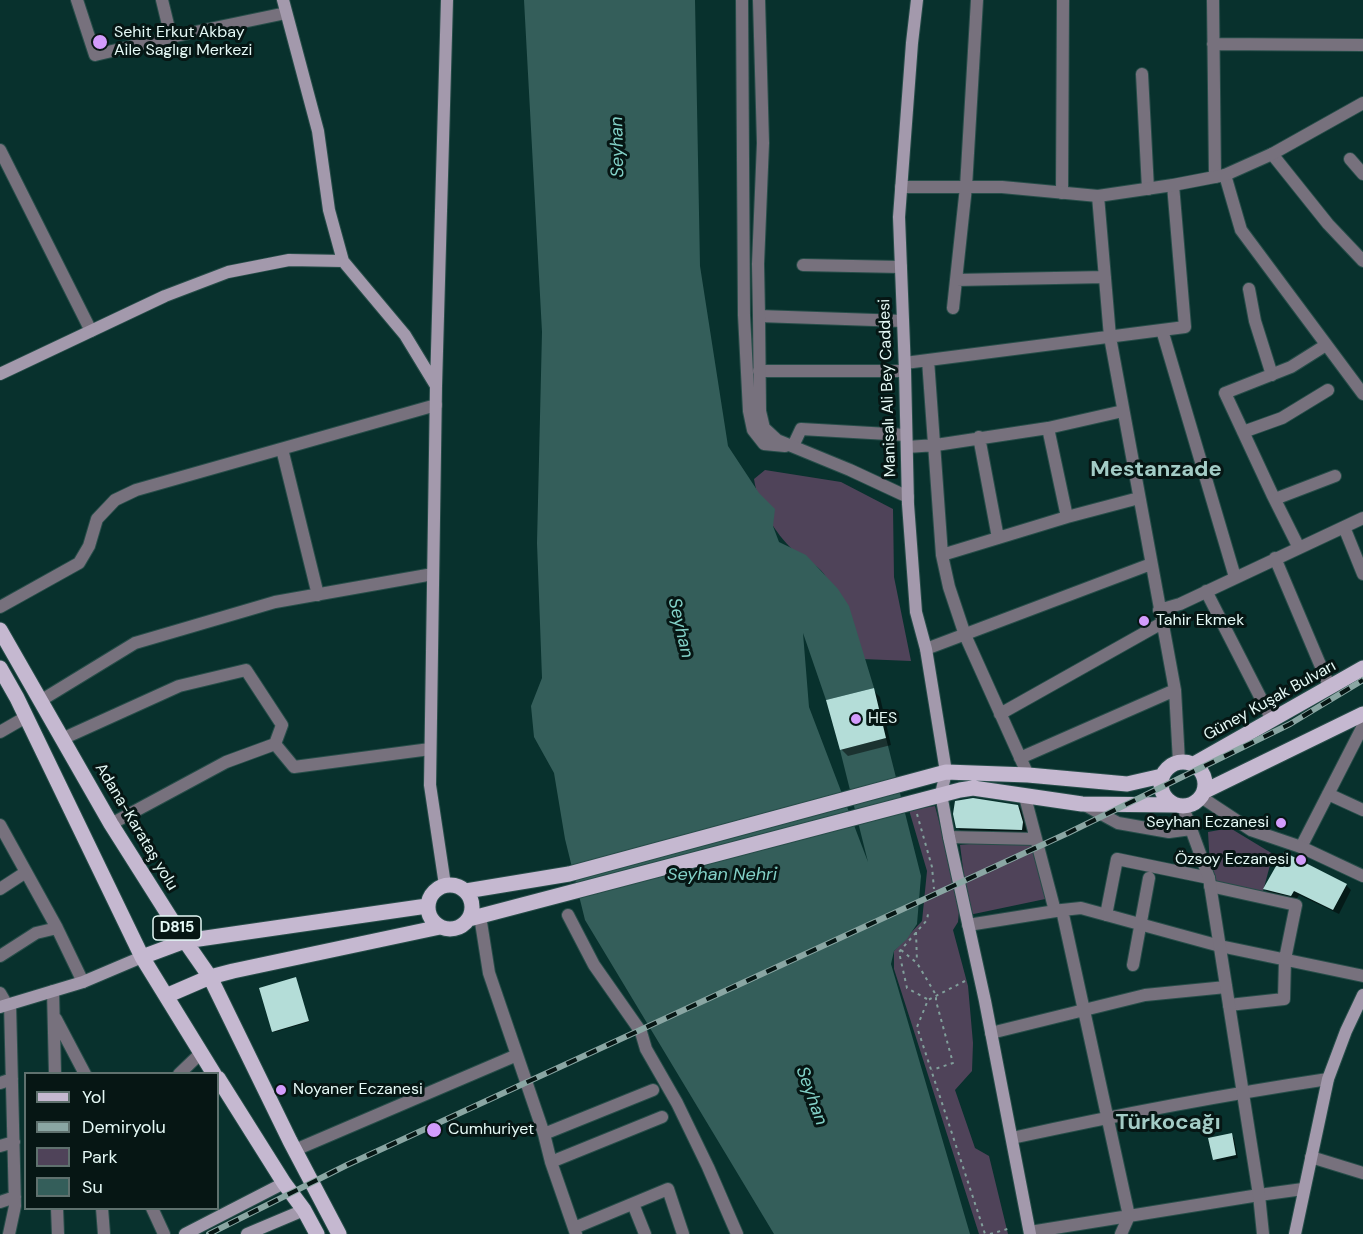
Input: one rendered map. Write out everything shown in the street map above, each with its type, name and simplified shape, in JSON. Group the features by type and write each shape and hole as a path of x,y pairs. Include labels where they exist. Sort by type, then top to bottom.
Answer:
{"main road":[{"path":"283,0 318,131 329,210 343,261 405,334 436,386"},
{"path":"445,885 430,785 430,749 436,386 447,0"},
{"name":"Manisalı Ali Bey Caddesi","path":"917,0 898,217 908,497 916,612 926,649 946,772"},
{"path":"0,374 165,296 228,272 289,260 343,261"},
{"name":"Adana-Karataş yolu","path":"0,630 111,824 210,977 339,1234"},
{"name":"D815","path":"0,668 142,957 213,1072"},
{"name":"Güney Kuşak Bulvarı","path":"1187,763 1272,720 1363,668"},
{"path":"475,917 466,891 460,886 445,885 432,892 427,906 430,919 446,929 459,927 475,917 573,890 910,807 941,794 973,788 1082,804 1190,806 1203,794 1363,714"},
{"path":"1179,806 1169,802 1161,790 1162,776 1166,769 1187,763 1204,776 1203,794"},
{"path":"946,772 941,794 1030,1233"},
{"path":"466,891 569,874 946,772 1028,775 1127,784 1162,776"},
{"path":"6,1006 83,982 185,941 427,906"},
{"path":"166,996 210,977 440,927"},
{"path":"1295,1234 1328,1079 1346,1030 1363,995"},
{"path":"219,1080 284,1183 304,1210 317,1234"},
{"path":"185,1234 284,1183"},
{"path":"247,1234 304,1210"}],"street":[{"path":"77,0 95,55 286,13"},
{"path":"162,0 171,37"},
{"path":"742,0 744,315 748,411 753,430 764,444 793,446"},
{"path":"759,0 763,143 758,264 759,371 760,411 764,428 777,440 908,497"},
{"path":"953,308 966,187 977,0"},
{"path":"1062,0 1062,193"},
{"path":"1213,0 1220,176 1241,230 1363,394"},
{"path":"1213,44 1363,45"},
{"path":"1142,74 1148,189"},
{"path":"901,187 1002,187 1098,196 1173,185 1220,176 1272,154 1363,103"},
{"path":"0,150 91,331"},
{"path":"1272,154 1328,224 1363,261"},
{"path":"1350,159 1363,174"},
{"path":"759,371 905,367 928,360 1185,327 1173,185"},
{"path":"1098,196 1110,337 1187,763"},
{"path":"803,265 901,267"},
{"path":"956,280 1105,277"},
{"path":"1249,289 1255,321 1272,375"},
{"path":"759,316 903,321"},
{"path":"1162,330 1234,577"},
{"path":"1299,548 1225,393 1292,367 1326,345"},
{"path":"928,360 936,445 942,555 949,587 965,635 1028,775"},
{"path":"1244,432 1282,418 1328,390"},
{"path":"0,607 79,563 89,546 97,519 115,500 136,490 436,405"},
{"path":"793,446 801,429 936,445 1048,428 1123,411"},
{"path":"1048,428 1067,517"},
{"path":"979,437 998,538"},
{"path":"282,449 318,595"},
{"path":"1275,499 1335,476"},
{"path":"942,555 1139,498"},
{"path":"1000,714 1180,604 1363,518"},
{"path":"1344,527 1363,574"},
{"path":"1275,558 1330,688"},
{"path":"926,649 1151,564"},
{"path":"40,701 135,643 275,602 433,574"},
{"path":"1206,591 1272,720"},
{"path":"62,739 178,686 246,670 282,725 275,744 226,762 111,824"},
{"path":"1020,758 1175,690"},
{"path":"0,732 26,717"},
{"path":"1301,847 1363,726"},
{"path":"275,744 294,767 430,749"},
{"path":"1203,794 1251,830 1301,847 1363,876"},
{"path":"1328,794 1363,810"},
{"path":"1025,797 1059,910 1084,1010 1129,1216 1121,1234"},
{"path":"1082,804 1118,823 1169,832 1191,830"},
{"path":"1179,806 1191,830 1209,882 1259,1195 1263,1234"},
{"path":"0,825 57,928 83,982"},
{"path":"949,837 1036,839"},
{"path":"1106,915 1118,859 1296,905 1285,959 1284,999 1229,1005"},
{"path":"0,889 26,872"},
{"path":"1133,965 1149,878"},
{"path":"968,925 1081,908 1220,946 1363,976"},
{"path":"568,915 594,965 641,1032 646,1049 677,1103 737,1234"},
{"path":"475,917 489,973 575,1231 668,1189 683,1234"},
{"path":"0,956 36,933 57,928"},
{"path":"991,1033 1145,995 1226,987"},
{"path":"53,991 55,1072"},
{"path":"0,993 6,1006 6,1081 14,1142 15,1197 9,1234"},
{"path":"54,1016 84,1072"},
{"path":"181,1072 201,1053"},
{"path":"295,1150 517,1055"},
{"path":"1012,1138 1243,1092 1328,1079"},
{"path":"544,1134 653,1090"},
{"path":"551,1162 662,1117"},
{"path":"0,1146 14,1142"},
{"path":"1311,1157 1363,1173"},
{"path":"1030,1233 1259,1195 1303,1190"},
{"path":"0,1202 15,1197"},
{"path":"633,1203 645,1234"},
{"path":"57,1210 58,1234"},
{"path":"102,1210 104,1234"},
{"path":"152,1210 164,1234"}],"path":[{"path":"910,807 932,867 934,889"},
{"path":"928,915 927,920 899,952 907,988 928,1000"},
{"path":"916,932 917,963"},
{"path":"901,950 917,963 936,995 953,1063 932,1070"},
{"path":"965,981 928,1000 917,1027 985,1234"},
{"path":"990,1234 1011,1228"}],"green space":[{"path":"765,470 841,482 893,509 894,577 911,661 862,659 841,604 824,574 787,544 763,508 754,479"},
{"path":"935,806 960,901 958,922 953,930 968,986 973,1043 972,1071 955,1090 975,1148 989,1156 1008,1234 979,1234 894,969 894,951 922,921 927,871 909,810"},
{"path":"1230,828 1273,854 1262,895 1211,884 1208,832"},
{"path":"1032,837 1050,898 969,915 960,845"}],"water":[{"path":"524,0 695,0 700,266 728,446 759,493 775,509 773,526 779,542 806,555 838,589 849,606 874,688 826,700 803,633 809,707 868,862 840,750 886,738 921,876 917,924 907,939 894,951 891,964 970,1234 774,1234 585,920 565,839 554,773 534,737 531,706 542,678 537,543 542,332"}],"building":[{"name":"HES","path":"874,688 886,738 840,750 826,700"},
{"path":"973,798 1018,805 1023,822 1022,830 956,828 953,814 955,801"},
{"path":"1284,852 1347,884 1333,910 1294,891 1291,896 1263,889"},
{"path":"296,977 309,1021 272,1032 259,988"},
{"path":"1232,1133 1236,1155 1213,1160 1208,1138"}],"railway":[{"path":"209,1234 347,1165 1068,833 1290,724 1363,680"}],"place":[{"name":"Sehit Erkut Akbay Aile Saglıgı Merkezi","path":"100,42"},
{"name":"Tahir Ekmek","path":"1144,621"},
{"name":"HES","path":"856,719"},
{"name":"Seyhan Eczanesi","path":"1281,823"},
{"name":"Özsoy Eczanesi","path":"1301,860"},
{"name":"Noyaner Eczanesi","path":"281,1090"},
{"name":"Cumhuriyet","path":"434,1130"}],"district":[{"name":"Mestanzade","path":"1156,470"},
{"name":"Türkocağı","path":"1168,1123"}],"water label":[{"name":"Seyhan","path":"618,147"},
{"name":"Seyhan","path":"680,628"},
{"name":"Seyhan Nehri","path":"722,875"},
{"name":"Seyhan","path":"811,1096"}]}
